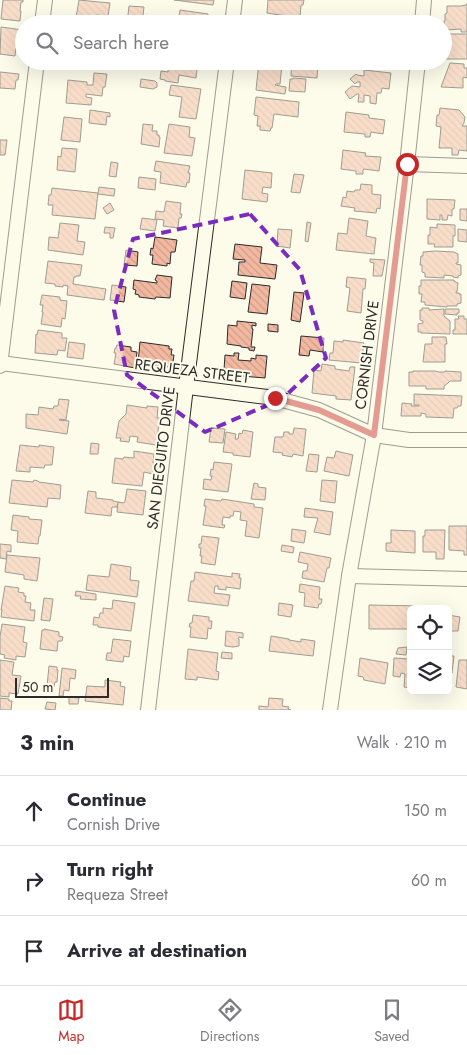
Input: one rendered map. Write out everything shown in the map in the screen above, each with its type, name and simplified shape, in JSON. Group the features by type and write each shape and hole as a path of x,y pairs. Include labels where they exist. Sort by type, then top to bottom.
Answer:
{"street":[{"path":"43,15 45,0"},
{"path":"233,15 235,0"},
{"path":"423,15 424,0"},
{"path":"0,364 36,70"},
{"name":"SAN DIEGUITO DRIVE","path":"148,710 226,70"},
{"name":"CORNISH DRIVE","path":"330,710 349,576 374,435 417,70"},
{"path":"407,164 467,166"},
{"name":"REQUEZA STREET","path":"0,364 275,398 319,410 374,435 409,440 467,440"},
{"path":"349,576 467,579"}],"highlighted area":[{"path":"250,214 300,270 326,358 282,399 205,432 127,375 114,310 133,239"}],"building":[{"path":"3,0 23,0 21,2 21,15 15,15 15,20 1,19"},
{"path":"79,0 110,3 108,15 76,15"},
{"path":"174,0 214,0 213,5"},
{"path":"268,0 304,0 303,5 301,5 300,15 267,13"},
{"path":"466,5 467,32 461,32 461,29 452,30 452,15 445,15 447,13 447,6"},
{"path":"129,6 144,7 143,15 128,15"},
{"path":"180,10 208,14 208,15 179,15"},
{"path":"1,27 15,29 15,56 0,54"},
{"path":"452,34 467,34 467,59 452,59"},
{"path":"452,63 464,64 464,68 467,68 467,78 463,77 463,88 441,87 447,70 452,70"},
{"path":"168,70 197,70 196,78 179,75 178,83 160,79 161,71 168,72"},
{"path":"258,70 281,70 280,84 275,85 286,87 285,94 256,90"},
{"path":"291,70 318,70 317,78 291,76"},
{"path":"364,70 391,73 389,89 382,88 381,93 377,93 376,104 370,103 370,96 364,95 364,102 358,102 359,94 350,99 345,92 352,86 360,87 360,82 355,84 350,79 356,74 364,76"},
{"path":"0,72 19,74 15,89 0,88"},
{"path":"94,73 107,74 102,96 86,94 86,97 92,98 91,105 66,103 68,80 87,82 87,85 93,85"},
{"path":"141,79 155,81 157,87 153,89 140,87"},
{"path":"290,79 306,79 305,92 289,91"},
{"path":"171,85 201,89 196,119 179,117 182,97 169,95"},
{"path":"256,97 299,102 298,117 274,114 270,131 260,130 260,126 257,126 258,116 254,115"},
{"path":"440,108 459,110 465,117 462,126 467,126 467,151 459,150 458,155 452,155 452,148 439,148 441,127 436,126"},
{"path":"90,110 110,113 110,117 107,116 106,125 89,123"},
{"path":"346,112 369,115 369,118 385,120 383,134 371,132 370,137 365,137 365,134 344,132"},
{"path":"64,117 82,119 80,142 61,140"},
{"path":"143,124 153,125 152,131 157,131 157,135 160,137 159,147 141,144"},
{"path":"169,124 190,127 189,137 195,138 192,156 164,153"},
{"path":"0,140 7,140 5,155 0,155"},
{"path":"62,148 77,149 75,172 57,170 58,156 61,157"},
{"path":"343,150 366,153 365,156 381,157 379,171 364,169 363,174 356,174 356,171 341,169"},
{"path":"156,161 190,166 188,173 190,173 189,183 187,182 186,187 160,183 161,172 154,171"},
{"path":"111,162 118,163 116,177 109,176"},
{"path":"245,170 272,173 271,188 263,187 262,193 268,194 267,202 242,199"},
{"path":"294,174 304,175 300,193 291,192"},
{"path":"139,177 156,179 155,190 138,188"},
{"path":"361,184 372,185 372,194 381,195 380,209 377,208 376,213 354,211 355,208 341,206 343,197 346,198 347,191 354,192 355,190 360,190"},
{"path":"99,187 115,189 114,196 98,194"},
{"path":"52,188 98,193 95,219 52,215 53,205 48,205"},
{"path":"427,199 455,200 452,216 448,215 447,220 442,220 442,215 440,215 440,220 427,219"},
{"path":"166,201 181,203 180,214 182,214 181,218 179,218 178,228 163,226 164,220 155,219 156,211 164,212"},
{"path":"110,203 114,210 107,214 103,208"},
{"path":"460,209 467,209 467,221 460,220"},
{"path":"142,218 157,220 155,231 140,229"},
{"path":"349,218 368,221 366,236 376,238 374,254 336,250 338,233 347,234"},
{"path":"307,222 311,223 308,242 305,241"},
{"path":"60,223 79,225 77,241 85,242 83,255 48,250 49,237 58,238"},
{"path":"437,224 455,225 453,247 434,247 435,244 428,244 430,227 437,228"},
{"path":"105,227 115,228 113,238 110,238 110,233 104,233"},
{"path":"278,229 292,230 290,248 277,246"},
{"path":"458,229 467,230 467,242 458,241"},
{"path":"155,237 177,240 175,252 171,252 170,264 167,263 167,266 152,264 153,255 150,255"},
{"path":"235,244 262,247 260,263 277,265 275,279 238,275 239,262 245,262 245,260 233,259"},
{"path":"126,250 138,252 137,266 124,265"},
{"path":"435,251 458,254 458,263 456,264 461,265 461,275 458,278 444,275 444,278 425,277 425,273 422,272 422,265 420,265 421,256 423,256 423,252"},
{"path":"370,259 385,260 382,276 373,276 374,263 370,262"},
{"path":"48,261 82,265 80,276 74,277 73,284 106,289 104,300 67,295 68,286 55,286 55,284 45,283"},
{"path":"157,275 172,277 170,298 156,297 155,299 139,297 139,295 135,294 136,290 133,289 134,280 157,283 155,280"},
{"path":"347,277 366,279 365,289 363,289 361,313 347,311 350,288 346,287"},
{"path":"421,280 454,280 458,283 456,293 461,294 461,303 457,304 457,306 447,307 425,305 425,302 421,302 422,294 419,294"},
{"path":"232,281 247,283 245,299 230,297"},
{"path":"252,284 270,286 267,314 248,312"},
{"path":"112,285 126,287 124,302 110,300"},
{"path":"294,292 304,293 300,322 291,320"},
{"path":"42,295 60,297 60,300 67,301 65,319 62,318 61,327 41,324 43,305 40,305"},
{"path":"422,308 429,308 429,310 444,309 444,316 450,321 450,334 418,332 418,324 423,323 420,320 420,310"},
{"path":"445,309 459,309 459,313 457,315 445,314"},
{"path":"458,316 464,316 464,319 467,319 467,334 453,334 455,319 459,319"},
{"path":"237,321 256,323 256,326 252,325 251,347 255,347 254,351 249,350 249,348 227,344 228,325 237,326"},
{"path":"268,324 278,325 278,332 268,331"},
{"path":"38,330 62,333 62,338 67,338 65,351 58,350 57,355 35,353"},
{"path":"301,336 324,338 323,352 310,350 309,356 299,355"},
{"path":"432,337 446,337 445,362 423,362 425,344 432,344"},
{"path":"343,340 364,343 361,363 329,360 330,353 333,353 334,341 343,342"},
{"path":"69,342 85,344 83,359 67,357"},
{"path":"140,342 169,346 169,349 172,349 171,355 174,355 173,362 170,362 170,367 138,363"},
{"path":"117,345 131,347 131,351 137,352 135,368 114,364 116,353 114,353"},
{"path":"234,353 239,353 238,360 251,361 251,358 256,359 256,355 267,356 265,378 241,376 242,372 224,370 225,355 234,356"},
{"path":"322,364 335,366 335,369 349,371 350,367 355,367 351,400 336,399 336,396 312,393 314,370 321,371"},
{"path":"409,372 461,372 461,381 450,381 444,386 444,389 426,389 426,386 409,386"},
{"path":"414,394 462,396 461,406 454,408 453,418 426,417 426,414 421,413 421,416 401,416 402,403 419,406 414,405"},
{"path":"59,399 69,400 66,420 59,420 69,421 67,434 26,428 26,414 38,415 39,407 53,409 54,406 58,406"},
{"path":"127,405 147,408 147,406 158,407 157,418 160,418 156,445 137,442 138,437 130,436 129,442 120,441 121,438 116,438 119,421 126,414"},
{"path":"211,428 225,429 223,443 209,442"},
{"path":"294,428 306,429 303,456 293,454 292,457 282,455 283,453 273,452 275,437 283,437 284,432 293,434"},
{"path":"243,430 253,432 250,457 223,452 226,432 236,434 235,439 238,439 239,433 242,434"},
{"path":"91,443 99,444 98,454 90,454"},
{"path":"20,445 54,447 52,465 45,465 44,468 30,467 30,472 16,471"},
{"path":"134,451 154,454 153,474 144,472 142,486 112,483 115,458 134,458"},
{"path":"336,451 353,455 349,476 324,471 327,457 334,458"},
{"path":"309,454 319,455 317,472 306,471"},
{"path":"214,462 232,464 228,492 203,489 204,479 211,480 211,469 213,470"},
{"path":"12,480 33,482 34,480 61,485 60,499 48,498 47,507 9,503"},
{"path":"322,480 337,481 335,503 320,501"},
{"path":"254,483 258,484 258,487 266,488 265,500 251,499"},
{"path":"127,489 146,491 143,515 117,512 118,502 124,503"},
{"path":"88,491 96,492 96,498 118,502 117,507 112,507 111,516 85,513"},
{"path":"205,499 221,501 222,499 254,504 254,507 263,508 259,538 245,536 247,521 240,520 241,512 234,511 233,516 230,516 230,518 223,517 222,525 225,525 224,528 203,525 206,506 204,506"},
{"path":"305,508 333,512 330,535 314,532 318,518 304,517"},
{"path":"13,515 42,520 38,544 17,542 18,531 11,530"},
{"path":"449,526 467,526 467,555 464,555 464,551 449,550"},
{"path":"292,529 306,531 304,543 291,541"},
{"path":"391,530 415,531 415,553 386,551 386,543 391,543"},
{"path":"425,530 445,530 444,559 436,559 436,552 423,552"},
{"path":"202,536 219,538 215,565 201,563 202,556 200,556 201,548 199,548 199,544 201,544"},
{"path":"0,544 11,545 11,552 7,551 6,559 0,558"},
{"path":"282,545 294,547 293,553 281,551"},
{"path":"300,552 331,558 324,582 302,578 303,571 307,571 308,564 298,562"},
{"path":"7,555 40,558 37,581 24,579 24,575 5,572"},
{"path":"111,564 131,567 130,580 139,581 137,597 86,590 88,575 109,577"},
{"path":"195,572 232,577 232,573 240,574 240,589 226,587 226,590 218,589 218,586 215,586 214,593 230,595 228,606 188,601 191,581 194,581"},
{"path":"300,584 320,587 319,599 322,599 318,608 304,606 305,593 299,592"},
{"path":"5,586 19,588 18,592 24,593 24,596 26,596 25,602 31,603 30,610 35,610 34,621 1,617"},
{"path":"76,591 96,594 96,600 80,599 81,596 75,596"},
{"path":"44,598 53,599 50,621 41,620"},
{"path":"113,600 135,603 131,631 93,625 94,617 99,618 100,613 103,613 103,608 112,609"},
{"path":"279,603 293,605 291,617 278,615"},
{"path":"369,605 407,606 407,629 369,629"},
{"path":"193,615 209,617 209,621 212,621 211,629 208,628 207,639 190,637 191,627 189,627 190,623 192,623"},
{"path":"452,616 460,617 458,631 452,631"},
{"path":"2,624 25,627 23,642 27,643 25,657 16,656 16,660 4,658 5,655 0,654"},
{"path":"42,630 59,632 59,636 63,637 62,641 58,641 57,651 40,649"},
{"path":"226,631 243,633 243,638 239,637 238,639 239,646 225,646"},
{"path":"271,636 301,642 301,639 315,641 313,656 269,651"},
{"path":"113,639 131,641 129,657 124,656 123,662 106,660 107,653 111,653"},
{"path":"407,647 406,655 396,654 398,648"},
{"path":"188,649 218,653 216,671 219,672 218,680 197,677 197,680 185,679"},
{"path":"222,652 232,653 232,659 221,658"},
{"path":"452,656 454,656 452,673"},
{"path":"360,658 388,663 385,684 364,680 363,677 358,676"},
{"path":"394,658 407,659 407,687 404,687 405,674 401,673 400,677 393,676"},
{"path":"0,660 14,662 12,675 21,676 18,694 9,693 9,697 0,696"},
{"path":"459,660 467,660 467,689 456,687"},
{"path":"49,666 57,667 58,670 57,682 55,682 54,687 47,686"},
{"path":"62,668 76,670 75,679 70,678 69,691 64,690 63,696 59,696"},
{"path":"105,680 121,682 120,686 125,687 123,705 85,701 87,686 105,687"},
{"path":"69,697 79,698 78,704 69,704"},
{"path":"0,698 12,701 11,710 0,710"},
{"path":"269,698 283,699 282,706 289,707 288,709 291,710 259,710 259,706 268,707"},
{"path":"47,702 56,703 55,710 45,709"}],"route":[{"path":"275,398 319,410 374,435 407,164"}]}
